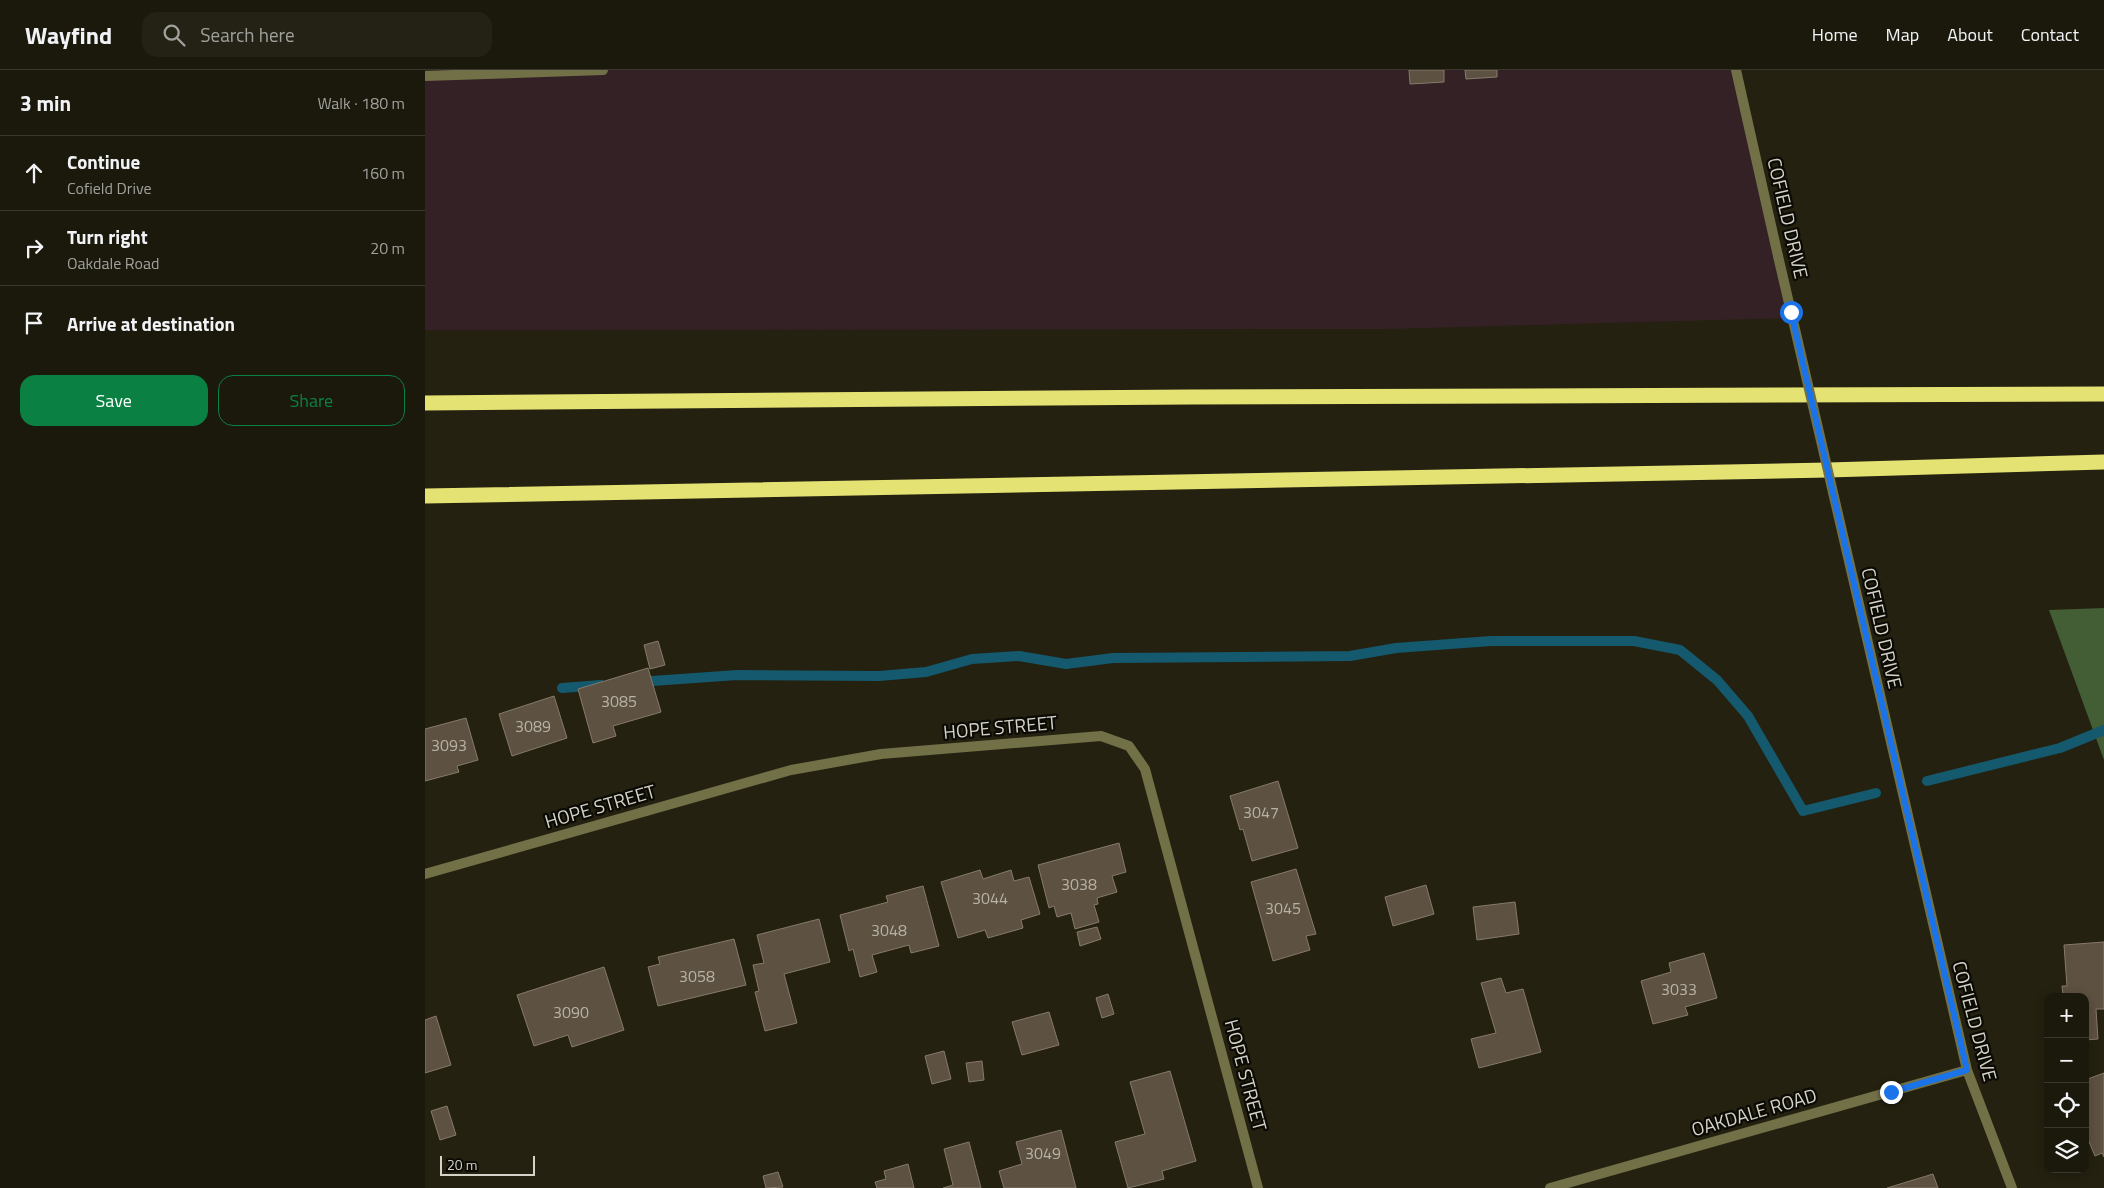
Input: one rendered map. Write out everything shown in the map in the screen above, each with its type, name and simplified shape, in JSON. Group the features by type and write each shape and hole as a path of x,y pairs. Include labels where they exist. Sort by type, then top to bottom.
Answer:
{"highway":[{"path":"425,403 1201,397 2104,394"},
{"path":"425,496 1818,470 2104,462"}],"street":[{"path":"425,76 603,70"},
{"name":"COFIELD DRIVE","path":"1735,70 1967,1070 2012,1188"},
{"name":"HOPE STREET","path":"425,874 791,770 881,754 1101,736 1129,746 1145,770 1258,1188"},
{"name":"OAKDALE ROAD","path":"1550,1188 1967,1070"}],"shaded area":[{"path":"425,70 1734,70 1790,318 1384,329 425,330"}],"green space":[{"path":"2104,608 2104,760 2049,610"}],"building":[{"path":"1409,70 1444,70 1444,82 1410,84"},
{"path":"1465,70 1497,70 1497,77 1466,79"},
{"path":"658,641 665,665 650,669 644,645"},
{"path":"648,668 661,712 613,726 616,736 593,743 578,689"},
{"path":"554,696 567,738 512,756 499,714"},
{"path":"466,718 478,760 457,766 459,772 425,781 425,729"},
{"path":"1278,781 1298,848 1252,861 1243,829 1240,830 1230,796"},
{"path":"1119,843 1126,872 1112,876 1117,892 1097,898 1098,904 1094,905 1099,922 1075,929 1071,913 1057,917 1054,906 1049,908 1038,865"},
{"path":"1296,869 1316,934 1306,936 1310,950 1273,961 1251,882"},
{"path":"980,870 983,879 1011,870 1014,881 1029,877 1040,914 1021,920 1023,928 988,938 985,930 958,938 941,882"},
{"path":"1426,885 1434,914 1393,926 1385,897"},
{"path":"923,886 939,946 911,953 909,945 872,955 877,972 860,977 853,949 849,951 840,915 888,902 886,896"},
{"path":"1515,902 1519,934 1477,940 1473,907"},
{"path":"819,919 830,962 784,974 797,1023 765,1031 755,992 759,991 753,965 764,963 757,935"},
{"path":"1097,927 1101,939 1080,946 1077,932"},
{"path":"734,939 746,985 658,1006 648,967 660,964 658,957"},
{"path":"2104,942 2104,1009 2096,1009 2098,1039 2089,1040 2089,993 2063,993 2062,986 2067,986 2064,945"},
{"path":"1704,953 1717,998 1685,1007 1688,1015 1653,1024 1641,981 1671,972 1669,963"},
{"path":"604,967 624,1030 572,1047 568,1035 534,1046 517,995"},
{"path":"1501,978 1506,993 1523,989 1541,1052 1479,1068 1471,1039 1496,1033 1481,983"},
{"path":"1108,994 1114,1014 1102,1018 1096,998"},
{"path":"1049,1012 1059,1045 1022,1055 1012,1022"},
{"path":"436,1016 451,1065 425,1073 425,1020"},
{"path":"944,1051 951,1079 932,1084 925,1056"},
{"path":"982,1061 984,1080 969,1082 966,1063"},
{"path":"1170,1071 1196,1161 1162,1171 1164,1179 1128,1188 1115,1142 1145,1134 1130,1082"},
{"path":"2104,1073 2104,1157 2102,1153 2095,1156 2089,1142 2089,1079"},
{"path":"447,1106 456,1135 440,1140 431,1111"},
{"path":"1061,1130 1076,1188 1004,1188 999,1171 1022,1164 1016,1142"},
{"path":"969,1142 981,1188 943,1188 953,1185 944,1149"},
{"path":"908,1164 914,1188 877,1188 875,1182 886,1179 884,1171"},
{"path":"778,1172 783,1187 766,1188 763,1176"},
{"path":"1933,1174 1938,1188 1887,1188"}],"waterway":[{"path":"638,682 737,675 879,676 926,672 972,659 1019,656 1066,664 1113,658 1350,656 1396,648 1491,641 1634,641 1680,650 1717,680 1748,716 1803,811 1876,793"},
{"path":"562,688 601,685"},
{"path":"1927,781 2060,748 2104,730"}],"route":[{"path":"1791,312 1967,1070 1891,1092"}]}
